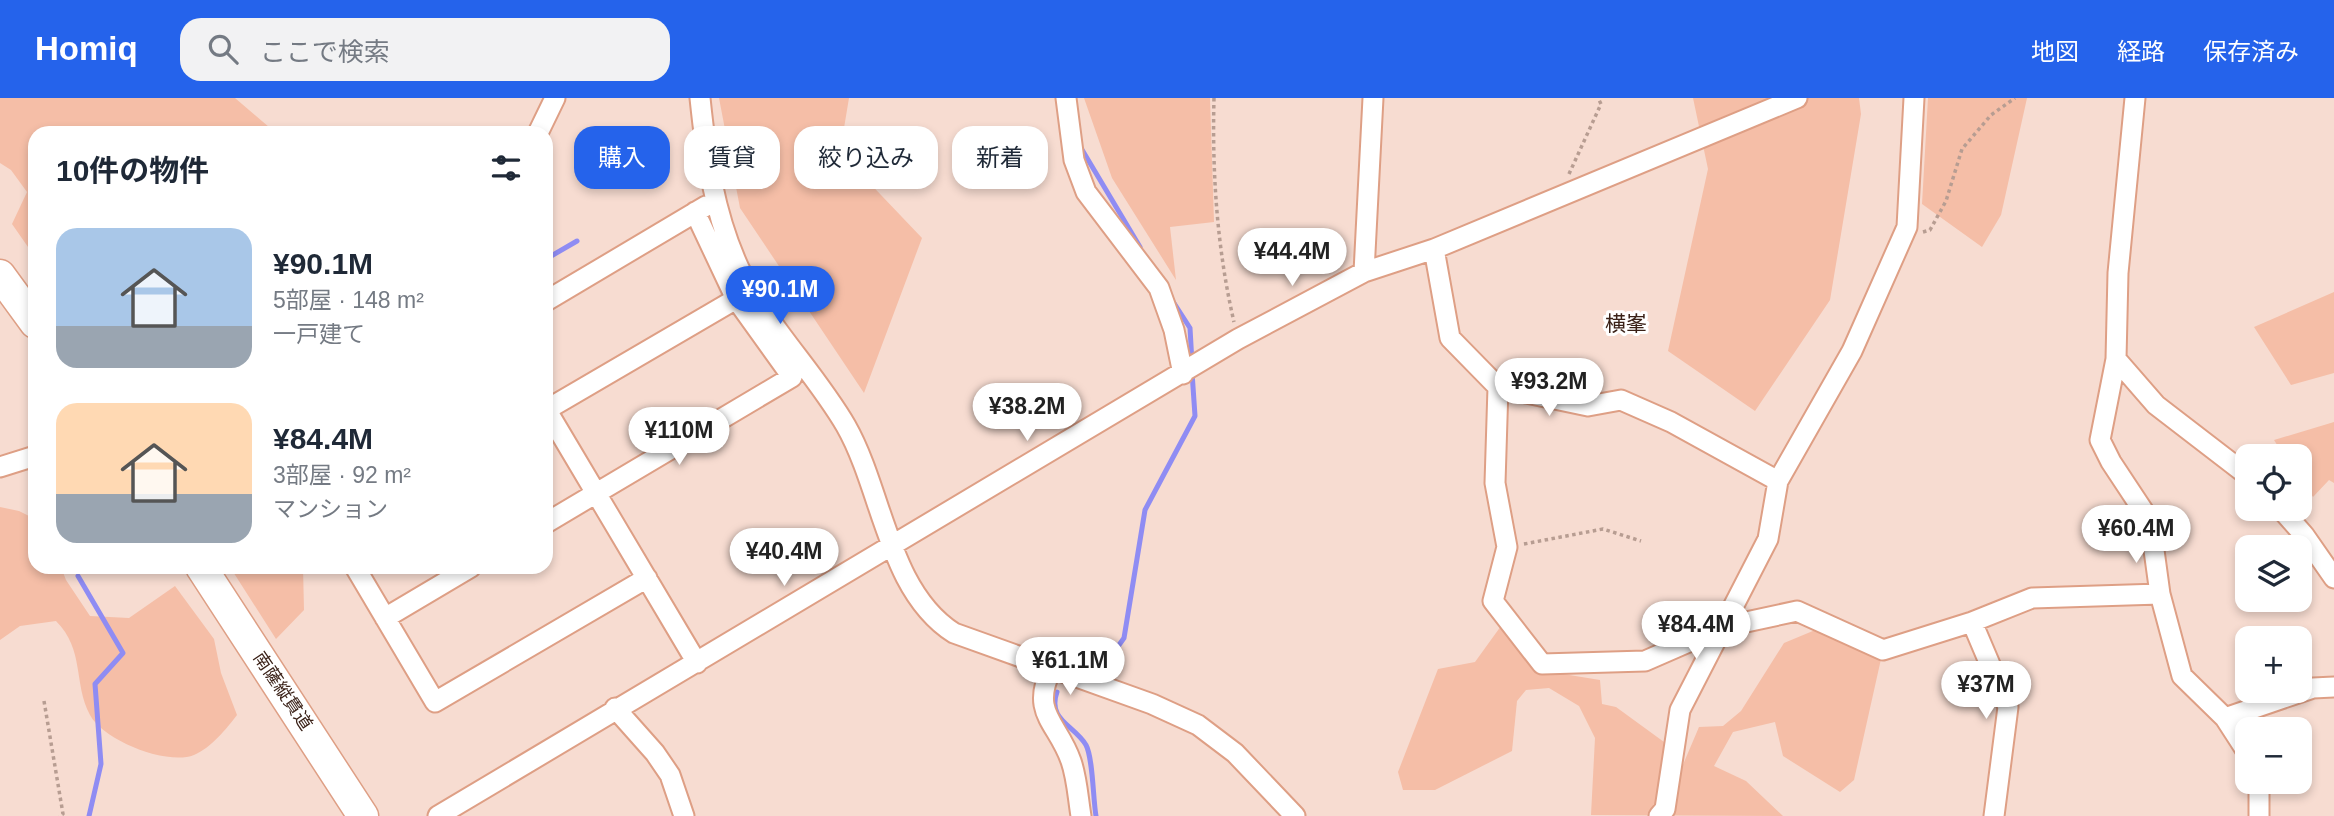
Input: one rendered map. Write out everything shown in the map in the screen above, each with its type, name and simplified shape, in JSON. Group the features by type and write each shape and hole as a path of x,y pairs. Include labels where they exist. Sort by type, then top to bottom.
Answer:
{"main road":[{"path":"0,275 28,313"},
{"name":"南薩縦貫道","path":"206,574 363,816"}],"street":[{"path":"541,126 555,98"},
{"path":"700,98 706,158 715,200 739,268 855,444 886,522 892,548 918,599 941,624 954,633 1152,704 1198,725 1235,753 1295,816"},
{"path":"1066,98 1074,160 1086,192 1159,288 1191,369"},
{"path":"1364,272 1373,98"},
{"path":"439,816 615,708 892,548 1238,340 1364,272 1434,249 1797,98"},
{"path":"1659,816 1665,808 1680,710 1768,539 1778,481 1852,351 1907,227 1914,98"},
{"path":"2135,98 2118,273 2116,359 2100,440 2111,462 2150,521 2160,594 2182,676 2225,718 2235,733"},
{"path":"553,297 715,200"},
{"path":"553,519 792,377 736,299 695,212"},
{"path":"1434,249 1450,338 1498,387 1588,406 1621,400 1671,422 1778,481"},
{"path":"553,406 736,299"},
{"path":"2116,359 2156,405 2235,466"},
{"path":"1498,387 1495,483 1507,547 1493,601 1542,664 1645,661 1723,627 1797,611 1883,650 1972,622 2032,598 2160,594"},
{"path":"553,422 697,663"},
{"path":"0,467 28,458"},
{"path":"2292,521 2334,578"},
{"path":"359,574 435,702 646,578"},
{"path":"385,618 459,574"},
{"path":"1972,622 2008,707 1994,816"},
{"path":"1051,670 1043,685 1041,704 1071,761 1081,816"},
{"path":"2225,718 2313,688 2334,687"},
{"path":"615,708 670,775 684,816"},
{"path":"2259,794 2259,816"}],"path":[{"path":"1214,98 1213,161 1226,290 1238,340"},
{"path":"1558,198 1601,104 1598,98"},
{"path":"1901,240 1930,230 1946,201 1962,149 1991,115 2015,98"},
{"path":"1507,547 1603,529 1641,541"},
{"path":"44,701 64,814 59,816"}],"shaded area":[{"path":"0,98 235,98 268,126 28,126 28,247 12,224 27,192 11,170 0,163"},
{"path":"719,98 849,98 844,126 794,126 794,189 875,189 922,238 864,393 740,208 736,189 780,189 780,126 724,126"},
{"path":"1084,98 1210,98 1214,222 1170,227 1176,280 1112,178"},
{"path":"1693,98 1859,98 1861,114 1830,300 1755,411 1668,351 1708,169"},
{"path":"1928,98 2027,98 2001,215 1982,247 1922,204"},
{"path":"2334,292 2334,373 2291,385 2254,327"},
{"path":"2334,422 2334,483 2329,480 2313,497 2312,444 2277,444 2274,440"},
{"path":"0,507 28,516 28,574 64,574 90,616 129,618 175,586 214,639 221,673 237,715 212,743 194,755 168,757 153,754 122,742 97,724 90,715 71,643 56,621 20,626 0,640"},
{"path":"234,574 303,574 304,610 276,639"},
{"path":"1501,626 1557,673 1600,680 1602,704 1616,707 1664,742 1664,770 1679,774 1699,727 1723,726 1741,711 1784,643 1820,628 1881,659 1854,780 1840,792 1783,756 1775,722 1733,732 1714,766 1746,781 1783,816 1591,815 1595,738 1579,706 1549,688 1526,690 1517,701 1512,751 1435,790 1403,790 1398,772 1438,669 1475,662"}],"waterway":[{"path":"1081,148 1140,247"},
{"path":"553,255 577,241"},
{"path":"1172,300 1190,328 1192,363"},
{"path":"1091,668 1109,659 1124,638 1145,510 1195,416 1192,372"},
{"path":"78,576 123,653 95,684 101,764 89,816"},
{"path":"1057,692 1055,701 1059,716 1081,738 1088,751 1096,816"}],"district":[{"name":"横峯","path":"1626,323"}]}
